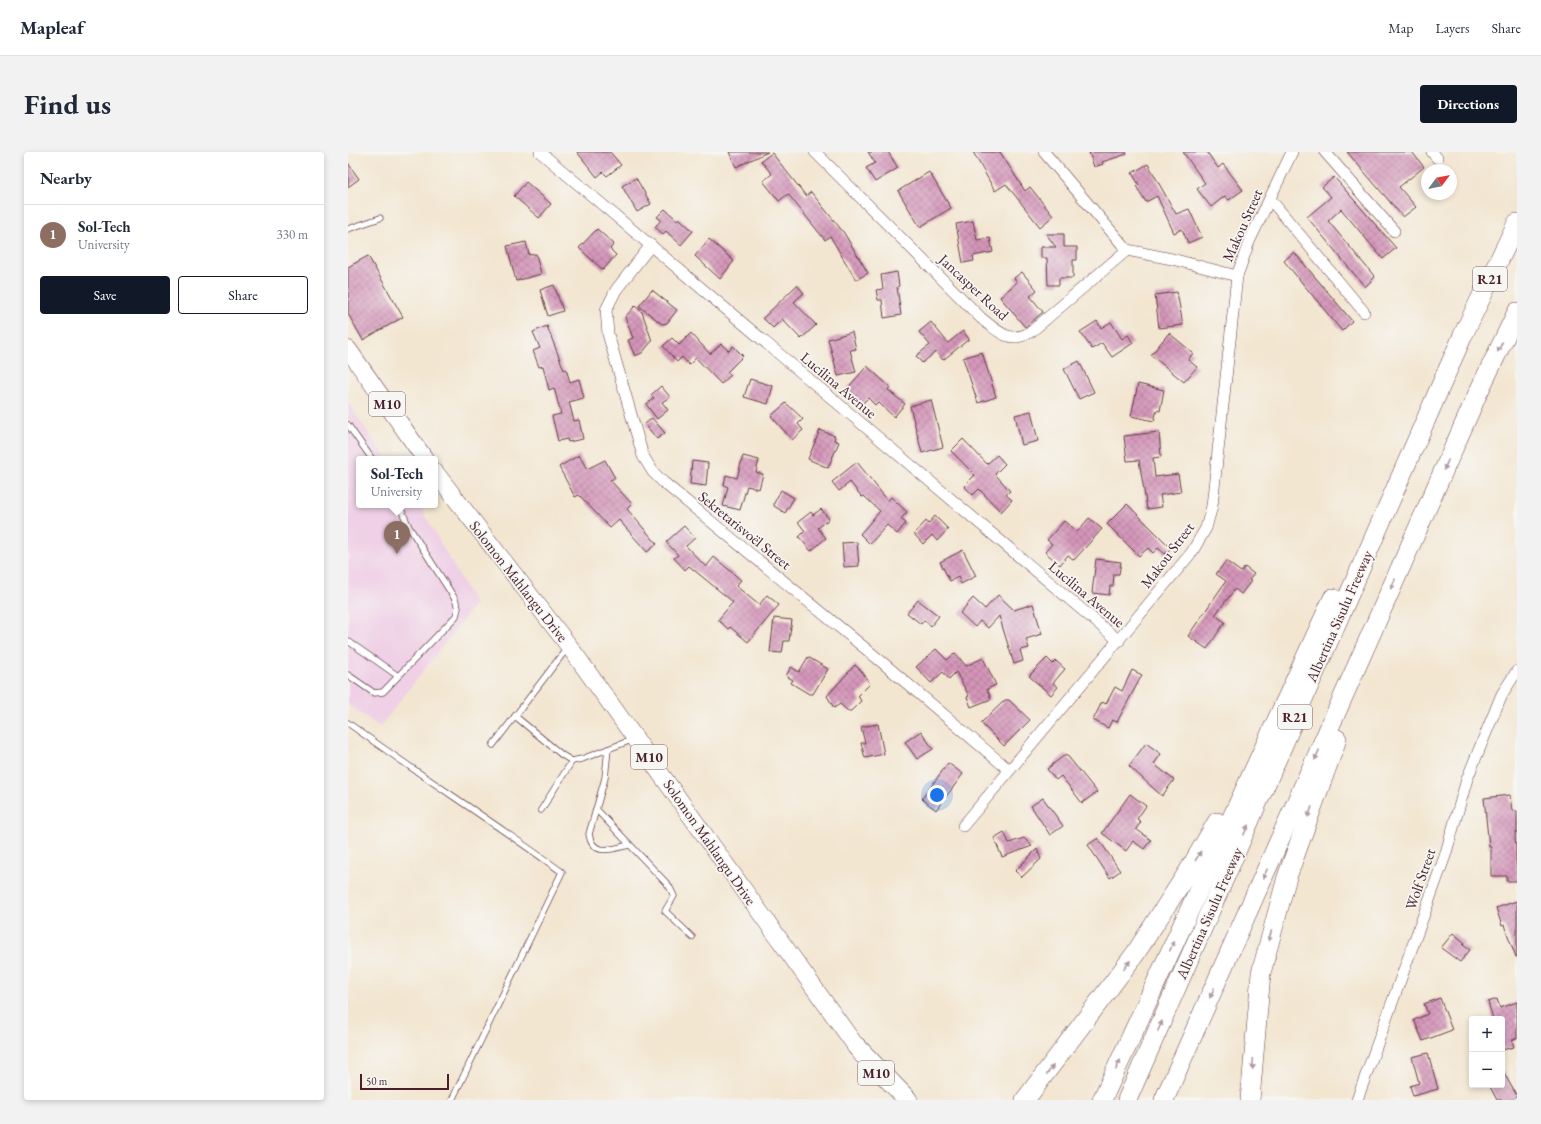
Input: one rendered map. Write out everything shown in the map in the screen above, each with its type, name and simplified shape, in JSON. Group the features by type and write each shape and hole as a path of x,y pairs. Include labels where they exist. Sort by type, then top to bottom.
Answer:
{"highway":[{"name":"Albertina Sisulu Freeway","path":"1127,1100 1463,335 1517,223"},
{"name":"R21","path":"1164,1100 1478,393 1517,312"},
{"path":"1102,1100 1433,382 1463,335"},
{"path":"1025,1100 1135,954 1188,872 1215,827 1299,660 1322,622"},
{"path":"1250,1100 1261,973 1270,936 1287,877 1368,652 1373,630"},
{"path":"856,1046 908,1100"}],"main road":[{"name":"M10","path":"348,349 423,456"},
{"name":"Solomon Mahlangu Drive","path":"438,476 569,646 895,1100"}],"street":[{"name":"Lucilina Avenue","path":"540,152 1119,640"},
{"name":"Jancasper Road","path":"814,152 981,318 1004,335 1018,338 1032,331 1127,250"},
{"path":"1044,152 1127,250 1172,259 1237,276"},
{"name":"Makou Street","path":"963,826 1192,552 1201,538 1209,519 1214,491 1237,276 1249,242 1292,152"},
{"path":"1325,152 1394,232"},
{"path":"1270,199 1364,312"},
{"name":"Sekretarisvoël Street","path":"651,245 616,290 606,310 608,334 643,456 648,464 663,482 883,663 1009,770"},
{"name":"Wolf Street","path":"1357,1100 1445,856 1466,779 1502,694 1517,671"}],"lane":[{"path":"348,229 380,218"},
{"path":"348,425 370,456"},
{"path":"348,675 374,693 384,692 456,616 458,608 455,599 401,513 400,508"},
{"path":"348,641 398,676"},
{"path":"492,745 569,646"},
{"path":"515,716 562,755 572,761"},
{"path":"348,723 401,762 516,839 562,872 452,1100"},
{"path":"540,810 572,761 636,738"},
{"path":"608,749 605,778 590,834 590,841 594,846 607,850 629,845"},
{"path":"596,809 669,886 674,896 665,911 692,937"}],"shaded area":[{"path":"348,403 385,456 356,456 356,508 421,508 475,604 380,727 348,705"}],"building":[{"path":"577,152 610,152 621,165 607,176 603,172 597,177"},
{"path":"729,152 768,152 736,167"},
{"path":"868,152 888,152 898,168 875,182 866,168 875,163"},
{"path":"973,152 1000,152 1025,191 1030,187 1053,216 1040,227 1006,184 995,191"},
{"path":"1089,152 1126,152 1127,154 1102,162 1103,164 1094,167"},
{"path":"1183,152 1207,152 1218,168 1223,164 1243,190 1229,200 1225,196 1211,207 1197,189 1205,183"},
{"path":"1347,152 1412,152 1422,164 1421,169 1399,187 1416,207 1403,217"},
{"path":"772,153 806,196 811,192 844,233 868,273 856,280 830,236 825,240 788,194 779,201 763,181 772,174 761,161"},
{"path":"348,163 359,179 348,187"},
{"path":"1148,164 1176,214 1189,209 1202,237 1188,243 1182,229 1174,233 1157,196 1146,202 1136,186 1139,185 1132,173"},
{"path":"929,172 951,208 920,227 898,191"},
{"path":"1334,177 1396,248 1383,259 1341,209 1328,221 1375,277 1365,287 1307,217 1331,197 1322,187"},
{"path":"636,178 651,204 637,212 622,186"},
{"path":"526,182 551,204 539,218 514,196"},
{"path":"665,209 677,220 679,218 693,231 681,245 666,231 663,234 655,227 661,220 657,217"},
{"path":"973,221 977,240 990,238 993,252 973,256 974,261 963,263 956,224"},
{"path":"597,229 614,244 610,249 616,255 603,270 579,248"},
{"path":"1046,234 1064,234 1064,247 1077,247 1077,260 1073,260 1073,278 1059,278 1059,285 1048,285 1047,258 1041,258 1041,247 1056,247"},
{"path":"709,239 734,261 720,279 695,256"},
{"path":"526,242 529,255 536,254 541,274 516,281 507,246"},
{"path":"1294,252 1352,321 1342,331 1284,261"},
{"path":"368,256 403,317 363,340 348,314 348,267"},
{"path":"897,272 899,286 897,287 901,315 884,318 882,300 878,300 876,290 883,289 881,275"},
{"path":"1022,272 1037,290 1030,296 1043,312 1025,327 1000,297 1017,282 1014,278"},
{"path":"554,285 563,311 548,316 540,290"},
{"path":"797,285 804,293 794,302 816,325 801,339 782,319 773,328 763,318"},
{"path":"652,290 677,310 667,323 662,324 639,306"},
{"path":"1177,292 1183,325 1159,328 1155,295"},
{"path":"635,306 642,312 652,341 642,353 635,356 628,340 633,338 625,317"},
{"path":"1097,321 1101,328 1111,322 1122,339 1128,335 1133,343 1112,357 1102,343 1092,349 1080,332"},
{"path":"931,322 948,343 963,331 969,339 943,360 936,352 922,363 916,356 930,345 919,332"},
{"path":"547,326 564,370 566,369 570,382 579,379 584,398 569,402 574,421 579,420 583,439 568,442 567,439 558,441 552,416 561,414 554,388 549,390 543,366 539,367 533,351 540,348 533,332"},
{"path":"852,332 856,349 850,350 856,372 838,376 828,339"},
{"path":"691,333 710,354 721,344 729,351 733,346 743,356 727,372 731,375 721,384 696,358 689,365 682,357 677,362 663,346 672,338 679,345"},
{"path":"1169,333 1193,353 1188,360 1197,367 1184,382 1151,355"},
{"path":"982,352 996,397 978,403 963,358"},
{"path":"1079,361 1094,392 1079,399 1064,369"},
{"path":"867,366 890,387 888,390 905,404 894,417 878,402 875,405 868,398 862,404 846,390"},
{"path":"750,379 773,386 768,404 744,397"},
{"path":"1138,384 1164,390 1160,411 1157,410 1154,421 1131,416"},
{"path":"661,386 670,397 662,402 668,410 657,419 646,404 654,398 651,395"},
{"path":"931,400 943,447 922,453 910,406"},
{"path":"786,403 803,419 798,424 803,430 792,440 771,416"},
{"path":"1031,411 1038,441 1022,445 1015,415"},
{"path":"652,418 665,433 657,439 645,424"},
{"path":"820,430 835,436 834,440 839,442 828,468 808,459"},
{"path":"1159,432 1161,457 1153,458 1155,477 1178,474 1181,492 1160,495 1162,507 1147,509 1139,460 1127,461 1124,436"},
{"path":"963,439 987,464 997,455 1005,464 995,474 1010,491 1006,495 1012,500 1001,512 979,489 973,495 964,486 975,475 951,451"},
{"path":"579,455 587,469 605,460 615,478 610,480 632,504 627,509 657,544 647,552 619,520 610,528 579,495 575,497 559,467"},
{"path":"743,456 759,460 756,472 763,474 759,489 747,486 740,510 723,506 728,487 724,485 726,475 737,478"},
{"path":"692,461 708,463 706,486 690,484"},
{"path":"857,462 888,501 891,497 907,512 901,519 906,523 897,534 887,525 870,544 860,534 880,511 864,496 862,497 850,482 839,491 832,482"},
{"path":"781,490 794,498 785,513 774,506 774,503"},
{"path":"1127,504 1171,548 1165,554 1158,548 1153,553 1148,548 1139,556 1107,524"},
{"path":"821,509 829,519 818,528 826,538 811,551 799,537 805,531 798,522 811,512 813,515"},
{"path":"935,516 948,529 937,541 932,535 923,544 914,534 926,521 928,524"},
{"path":"1089,518 1102,529 1074,560 1068,555 1060,565 1045,552 1052,544 1047,540 1064,521 1077,532"},
{"path":"684,526 695,538 686,546 706,567 714,557 741,580 736,586 759,605 767,595 779,605 748,642 730,627 728,629 718,620 733,602 689,566 685,570 674,558 678,555 666,542"},
{"path":"857,542 859,566 844,567 842,543"},
{"path":"963,550 976,576 961,584 958,577 950,581 940,562"},
{"path":"1096,559 1121,562 1119,574 1114,574 1113,586 1110,586 1109,595 1092,593"},
{"path":"1226,561 1241,572 1245,567 1254,574 1249,580 1251,581 1241,594 1235,589 1215,615 1225,622 1207,649 1188,636 1226,581 1216,574"},
{"path":"998,595 1014,610 1033,604 1042,634 1026,639 1029,648 1020,650 1023,661 1014,664 999,616 988,628 980,621 975,627 960,613 973,598 985,609"},
{"path":"918,600 939,616 931,626 924,620 921,624 907,613"},
{"path":"774,618 792,620 789,641 784,641 782,653 770,652"},
{"path":"936,649 947,660 955,653 966,666 983,658 996,685 987,689 991,699 971,707 967,697 969,696 956,672 949,679 943,672 931,683 916,667"},
{"path":"808,657 828,669 813,694 809,694 791,683 793,680 786,676 791,667 799,672"},
{"path":"1047,658 1053,664 1056,661 1065,669 1053,683 1058,687 1051,695 1029,676"},
{"path":"855,665 863,673 870,684 858,696 861,701 851,711 848,711 840,704 834,708 827,696"},
{"path":"1132,670 1142,675 1117,722 1112,720 1108,728 1093,720 1102,702 1106,704 1115,687 1122,691"},
{"path":"1005,700 1009,700 1030,720 1004,746 981,723"},
{"path":"878,724 884,754 865,758 861,743 865,743 861,727"},
{"path":"921,731 933,749 917,759 905,742"},
{"path":"1146,743 1161,754 1154,764 1174,780 1162,796 1129,766"},
{"path":"1066,754 1097,792 1082,803 1061,776 1056,780 1047,769"},
{"path":"948,763 963,774 936,810 922,799"},
{"path":"1130,794 1146,806 1137,819 1141,822 1136,829 1151,840 1144,849 1133,841 1126,851 1102,833"},
{"path":"1510,795 1512,811 1517,811 1517,832 1515,832 1517,881 1507,881 1507,876 1491,876 1491,847 1489,847 1484,798"},
{"path":"1043,798 1063,826 1050,835 1031,806"},
{"path":"1004,832 1009,843 1024,838 1032,846 1002,857 994,838"},
{"path":"1098,838 1120,871 1110,878 1088,845"},
{"path":"1037,849 1041,859 1022,877 1015,871"},
{"path":"1517,901 1516,957 1504,925 1502,926 1496,908"},
{"path":"1453,933 1465,943 1463,945 1470,950 1460,962 1441,948"},
{"path":"1440,998 1452,1030 1423,1041 1414,1020 1428,1014 1424,1004"},
{"path":"1497,999 1500,1008 1517,1002 1517,1038 1512,1040 1514,1047 1505,1049 1505,1016 1492,1016 1488,1002"},
{"path":"1428,1053 1438,1089 1413,1096 1410,1086 1419,1083 1412,1057"},
{"path":"1505,1075 1517,1096 1517,1100 1497,1100 1491,1088 1505,1088"}],"place":[{"name":"Sol-Tech","path":"397,554"}]}
